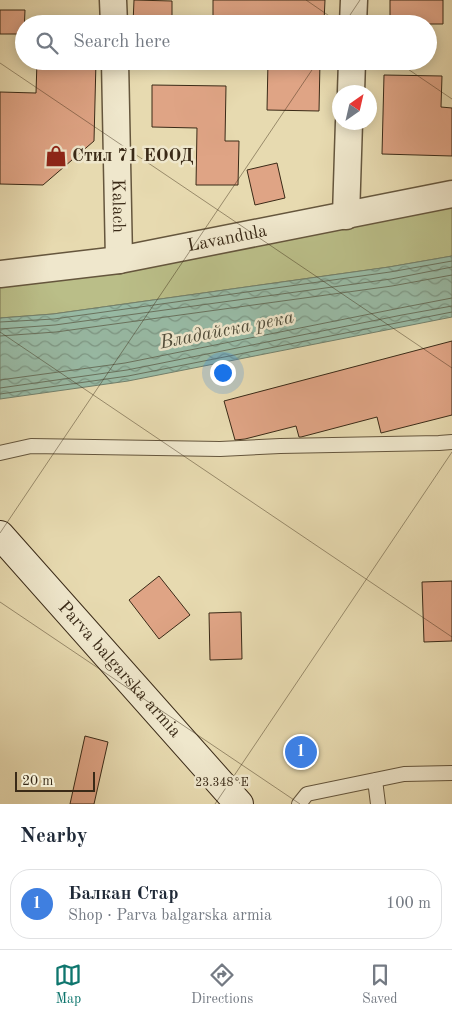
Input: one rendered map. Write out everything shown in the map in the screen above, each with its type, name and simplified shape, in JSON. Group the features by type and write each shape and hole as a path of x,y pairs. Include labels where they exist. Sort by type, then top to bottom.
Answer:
{"street":[{"path":"114,0 114,15"},
{"path":"353,15 354,0"},
{"name":"Kalach","path":"115,70 119,260"},
{"path":"351,85 352,70"},
{"path":"346,216 350,130"},
{"name":"Lavandula","path":"0,274 119,260 452,194"},
{"name":"Parva balgarska armia","path":"0,534 239,804"}],"lane":[{"path":"0,453 31,446 220,449 452,442"},
{"path":"299,804 307,794 404,774 452,774"},
{"path":"374,780 378,804"}],"shaded area":[{"path":"452,194 452,256 389,267 53,314 0,318 0,274"}],"water":[{"name":"Владайска река","path":"452,256 452,317 128,381 0,399 0,318 53,314 389,267"}],"building":[{"path":"134,0 172,1 172,15 133,15"},
{"path":"213,0 325,0 324,15 213,15"},
{"path":"390,0 443,0 443,24 437,24 437,15 390,15"},
{"path":"0,10 25,10 25,15 15,15 15,34 0,34"},
{"path":"37,70 96,70 94,141 43,185 0,184 0,92 36,93"},
{"path":"268,70 320,70 319,111 267,110"},
{"path":"384,75 442,76 441,107 452,108 452,156 382,154"},
{"path":"152,85 226,86 225,141 239,141 238,185 196,185 197,128 152,127"},
{"path":"277,163 285,198 255,205 247,170"},
{"path":"452,341 452,415 381,433 377,417 301,437 299,437 296,426 235,440 224,401"},
{"path":"159,576 190,615 159,639 129,600"},
{"path":"452,581 452,641 424,642 422,582"},
{"path":"241,612 242,659 210,660 209,613"},
{"path":"85,736 108,742 94,804 70,804"}],"place":[{"name":"Стил 71 ЕООД","path":"56,156"},
{"name":"Балкан Стар","path":"301,752"}]}
